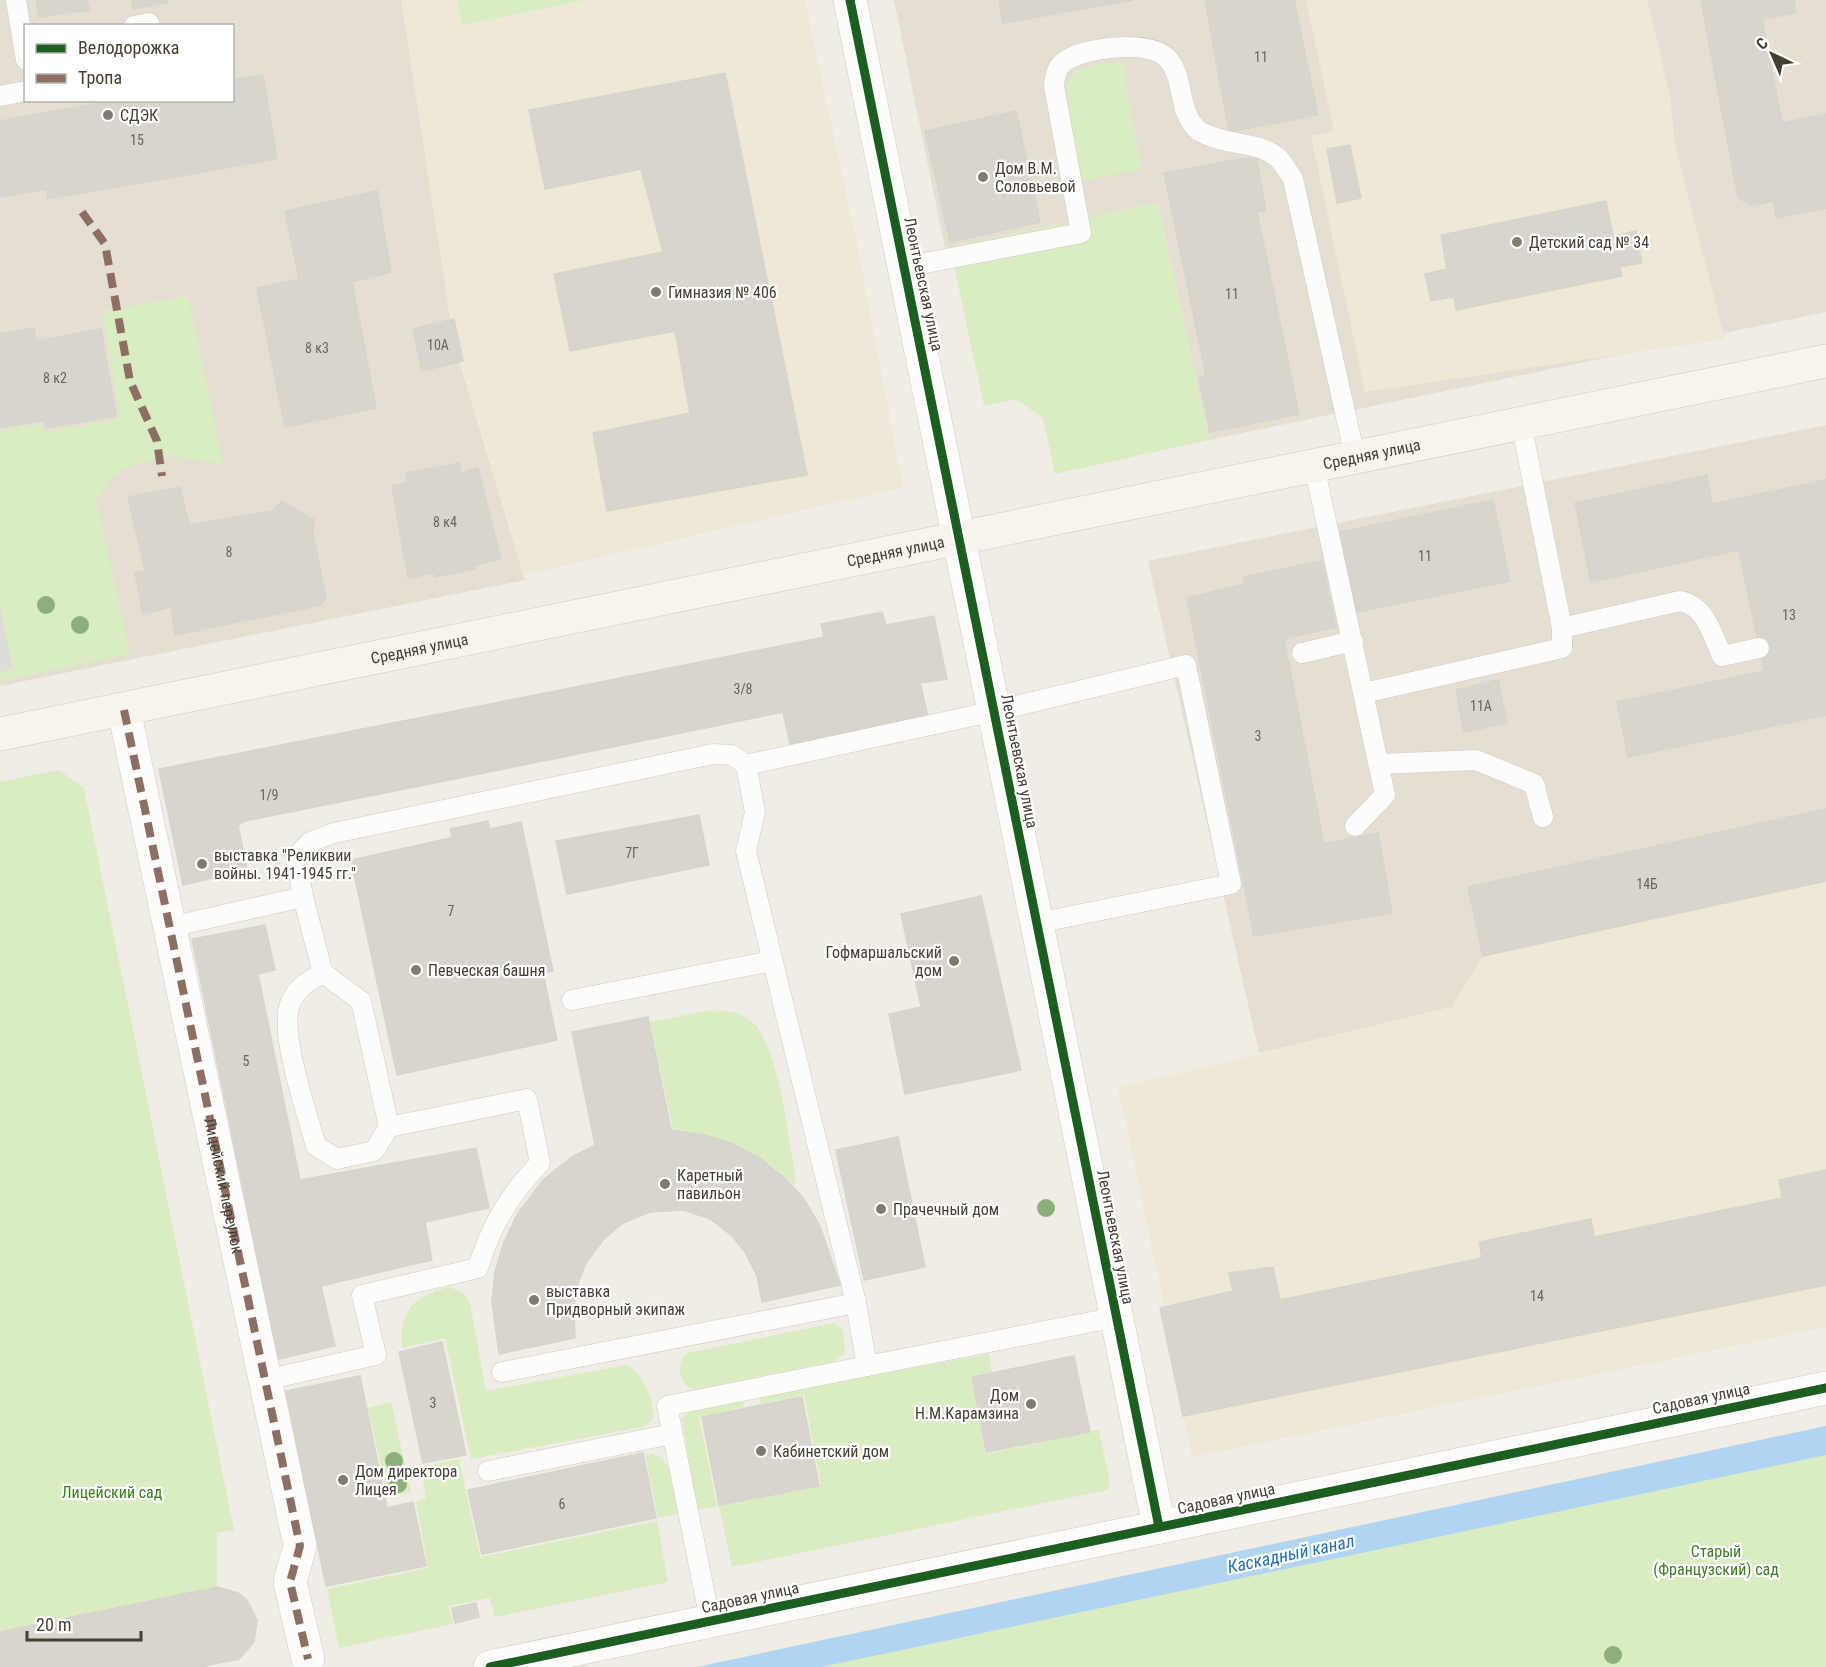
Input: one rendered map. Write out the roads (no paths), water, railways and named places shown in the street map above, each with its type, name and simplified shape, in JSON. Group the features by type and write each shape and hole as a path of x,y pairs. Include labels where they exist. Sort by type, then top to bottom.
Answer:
{"main road":[{"name":"Средняя улица","path":"0,734 1826,361"}],"street":[{"name":"Леонтьевская улица","path":"850,0 1159,1527"},
{"name":"Лицейский переулок","path":"124,710 300,1546 290,1582 308,1659"},
{"name":"Садовая улица","path":"490,1667 1826,1388"}],"lane":[{"path":"16,0 24,43"},
{"path":"905,267 1081,233 1054,86 1056,72 1065,61 1077,55 1126,46 1144,47 1165,56 1176,73 1183,107 1199,132 1227,142 1263,150 1277,157 1293,179 1355,457"},
{"path":"0,96 24,91"},
{"path":"1364,693 1563,648 1562,628 1521,423"},
{"path":"1314,465 1385,795 1355,826"},
{"path":"1562,628 1680,601 1690,603 1703,614 1722,656 1759,648"},
{"path":"1302,653 1353,641"},
{"path":"746,765 995,711 1186,665 1231,884 1037,923"},
{"path":"323,973 302,984 290,1003 285,1025 316,1146 337,1159 374,1151 388,1127 361,1001 323,973 303,897 296,857 310,842 334,833 713,754 732,755 746,765 755,812 746,850 856,1303 867,1366"},
{"path":"1379,764 1476,760 1534,784 1543,817"},
{"path":"170,927 303,897"},
{"path":"572,1000 772,962"},
{"path":"265,1380 376,1355 362,1295 478,1268 488,1235 500,1213 516,1188 540,1163 527,1099 388,1127"},
{"path":"502,1372 856,1303"},
{"path":"710,1620 667,1406 1116,1317"},
{"path":"488,1471 672,1434"}],"water":[{"name":"Каскадный канал","path":"1826,1426 1826,1455 821,1667 697,1667"}],"place":[{"name":"СДЭК","path":"108,115"},
{"name":"Дом В.М. Соловьевой","path":"983,177"},
{"name":"Детский сад № 34","path":"1517,242"},
{"name":"Гимназия № 406","path":"656,292"},
{"name":"выставка \"Реликвии войны. 1941-1945 гг.\"","path":"202,864"},
{"name":"Гофмаршальский дом","path":"954,961"},
{"name":"Певческая башня","path":"416,970"},
{"name":"Каретный павильон","path":"665,1184"},
{"name":"Прачечный дом","path":"881,1209"},
{"name":"выставка Придворный экипаж","path":"534,1300"},
{"name":"Дом Н.М.Карамзина","path":"1031,1404"},
{"name":"Кабинетский дом","path":"761,1451"},
{"name":"Дом директора Лицея","path":"343,1480"}],"park label":[{"name":"Лицейский сад","path":"112,1492"},
{"name":"Старый (Французский) сад","path":"1716,1560"}]}
